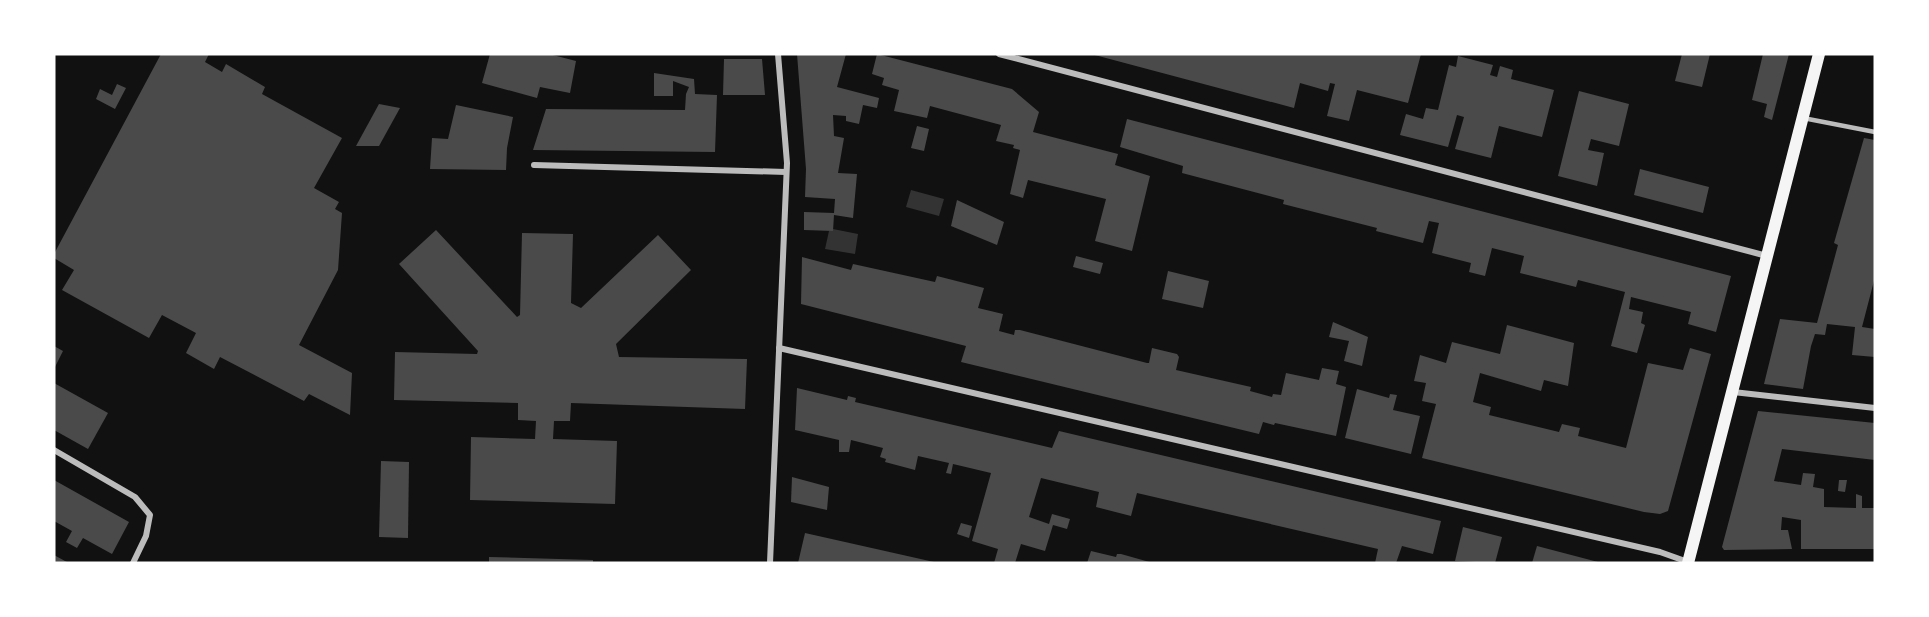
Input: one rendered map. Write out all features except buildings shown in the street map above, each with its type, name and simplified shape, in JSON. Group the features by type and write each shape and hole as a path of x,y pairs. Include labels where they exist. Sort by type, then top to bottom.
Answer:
{"main road":[{"path":"1688,562 1820,54"}],"street":[{"path":"770,563 786,172 778,54"},
{"path":"999,54 1767,256"},
{"path":"534,165 786,172"},
{"path":"779,348 1660,552 1688,562"},
{"path":"1732,392 1875,408"},
{"path":"54,450 135,497 150,515 146,536 133,563"}],"lane":[{"path":"1803,118 1875,132"}],"shaded area":[{"path":"911,190 944,199 939,216 906,207"},
{"path":"833,229 858,234 855,254 825,249 829,231"}]}
